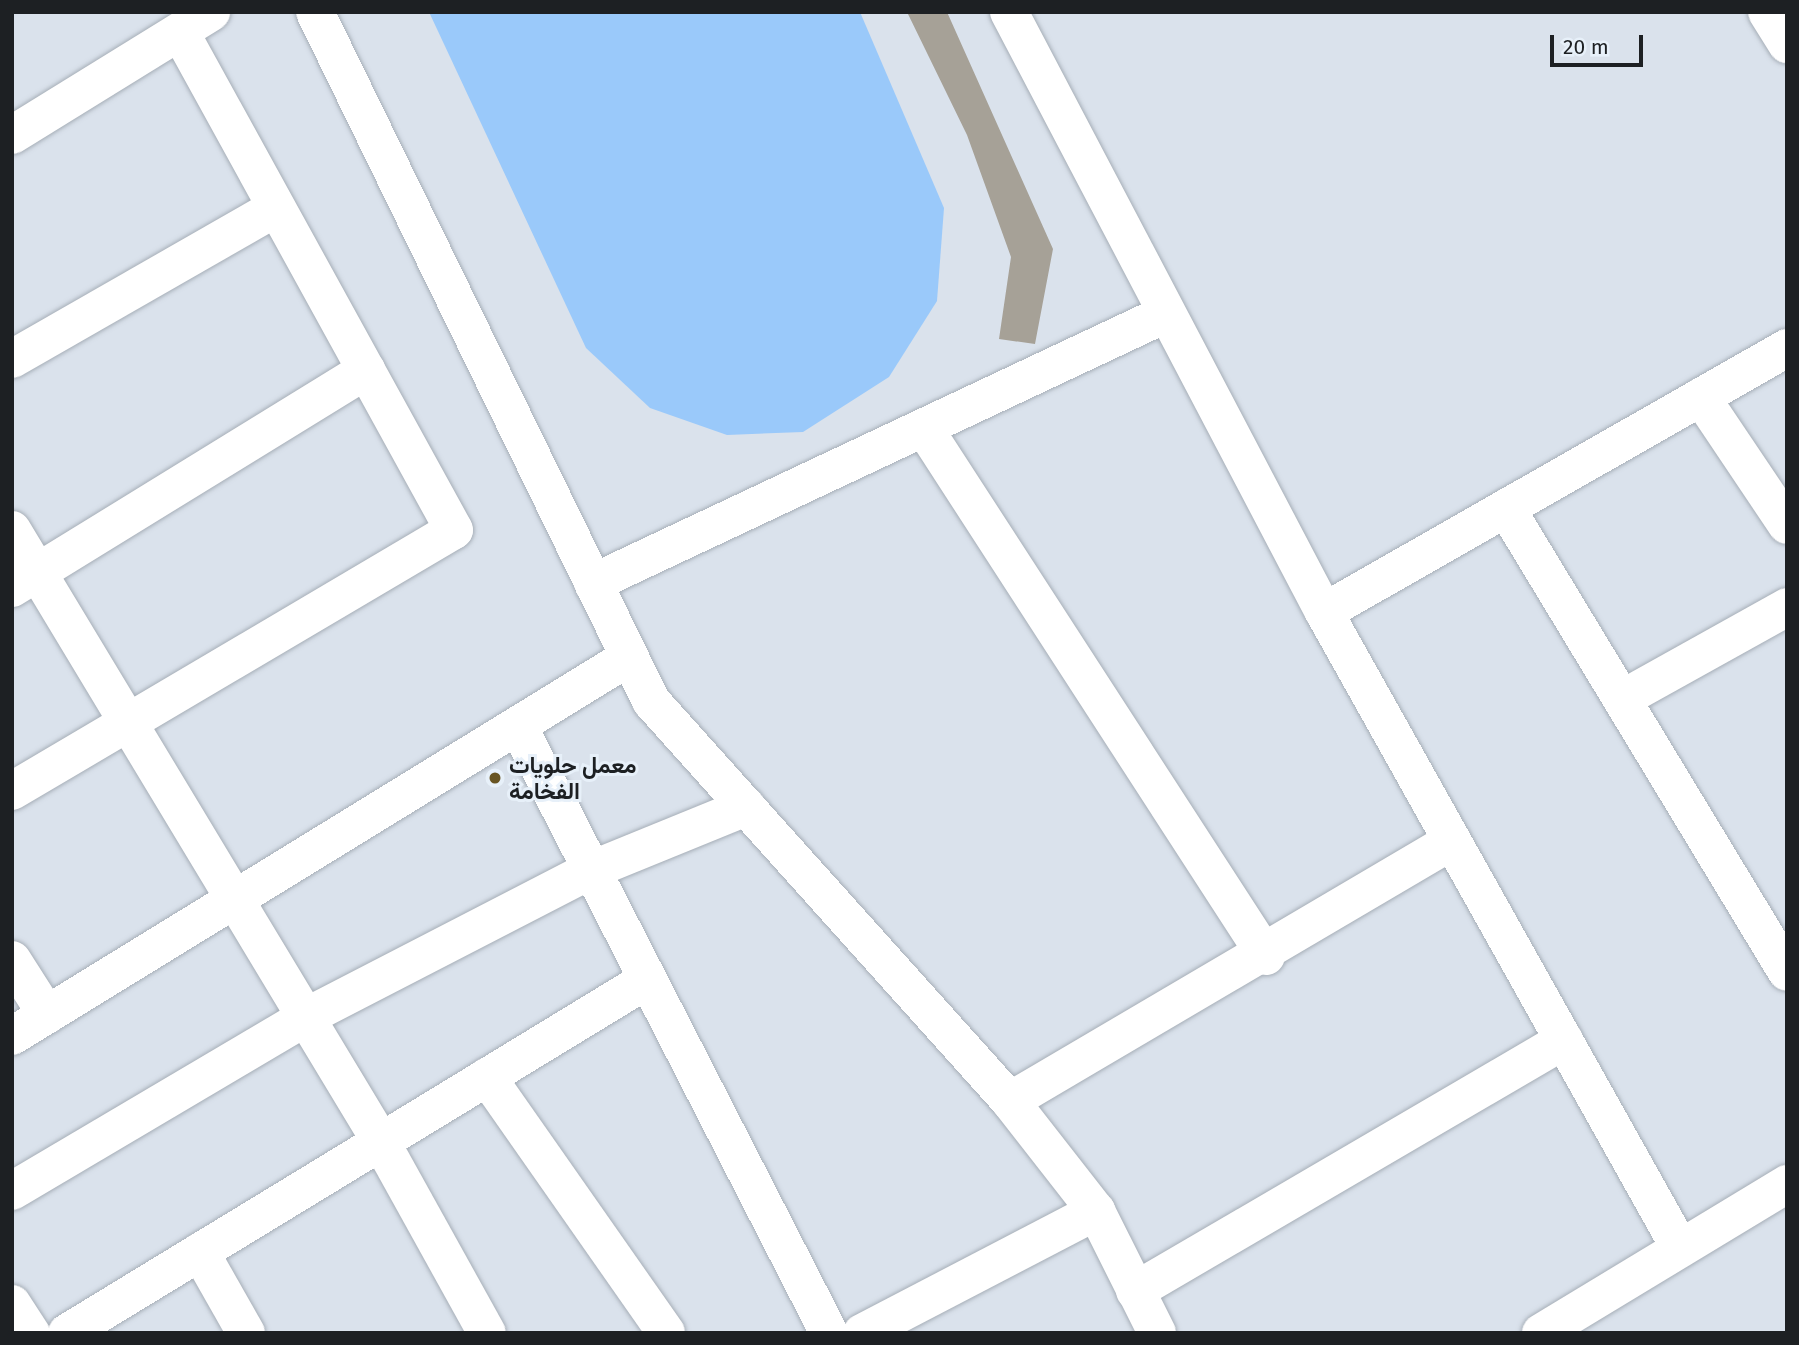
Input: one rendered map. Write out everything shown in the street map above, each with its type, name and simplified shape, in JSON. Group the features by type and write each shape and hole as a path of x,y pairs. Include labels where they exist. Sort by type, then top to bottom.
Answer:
{"street":[{"path":"12,135 211,12"},
{"path":"314,12 651,701 1010,1101 1096,1211 1157,1333"},
{"path":"1009,12 1163,315 1324,612 1680,1248"},
{"path":"12,792 454,530 180,32"},
{"path":"12,359 276,208"},
{"path":"593,583 1163,315"},
{"path":"1324,612 1787,348"},
{"path":"25,580 366,370"},
{"path":"1701,397 1787,525"},
{"path":"924,428 1266,956"},
{"path":"1506,508 1787,972"},
{"path":"12,530 25,580 128,723 381,1142 487,1333"},
{"path":"1622,699 1787,607"},
{"path":"12,1036 629,657"},
{"path":"518,726 645,981 829,1333"},
{"path":"12,1191 306,1017 589,871 746,807"},
{"path":"1010,1101 1266,956 1452,841"},
{"path":"12,960 47,1015"},
{"path":"67,1333 645,981"},
{"path":"1135,1291 1563,1040"},
{"path":"487,1077 666,1333"},
{"path":"1541,1333 1787,1184"},
{"path":"884,1327 1096,1211"},
{"path":"200,1252 246,1333"},
{"path":"12,1304 31,1333"}],"shaded area":[{"path":"429,12 860,12 944,208 937,301 889,377 803,432 727,435 650,408 586,348"}],"building":[{"path":"907,12 947,12 1053,249 1035,344 999,339 1011,257 967,135"}],"place":[{"name":"معمل حلويات الفخامة","path":"495,778"}]}
